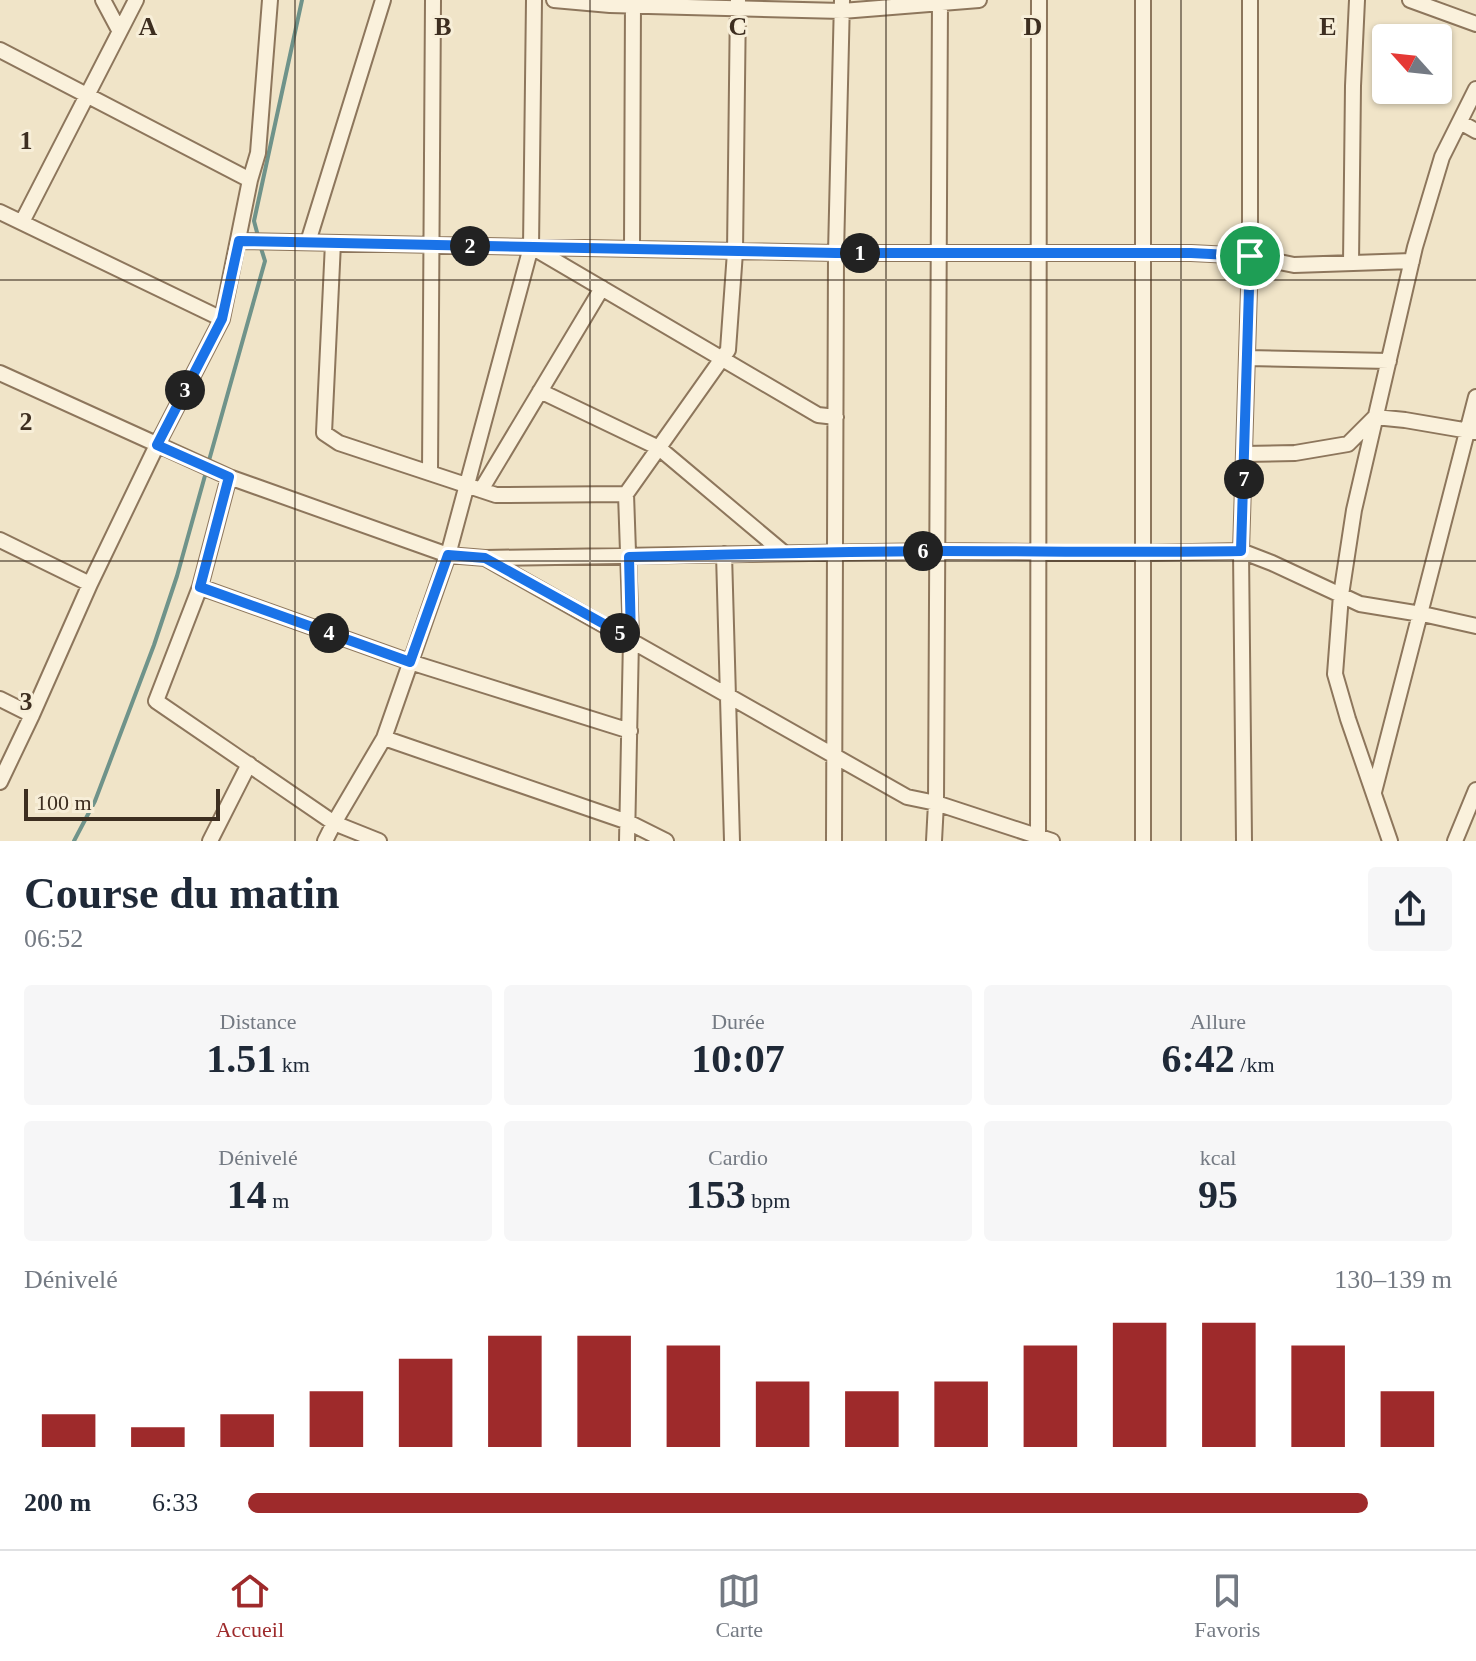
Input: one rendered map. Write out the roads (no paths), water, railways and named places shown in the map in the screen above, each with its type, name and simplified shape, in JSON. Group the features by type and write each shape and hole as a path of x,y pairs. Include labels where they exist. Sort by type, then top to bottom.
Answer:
{"street":[{"path":"103,0 119,30"},
{"path":"22,222 136,0"},
{"path":"0,782 90,584 222,319 253,241 250,180 258,153 270,0"},
{"path":"308,242 383,0"},
{"path":"430,473 433,0"},
{"path":"325,841 384,738 474,488 531,247 534,0"},
{"path":"554,0 842,6 979,0"},
{"path":"485,558 907,797 936,803 1043,840 1039,552 1039,0"},
{"path":"1143,0 1143,841"},
{"path":"1244,841 1241,551 1250,256 1250,0"},
{"path":"1351,263 1357,0"},
{"path":"1410,0 1476,24"},
{"path":"934,841 940,2"},
{"path":"632,249 633,3"},
{"path":"627,841 631,639 626,494 728,350 735,252 738,4"},
{"path":"834,841 836,253 842,6"},
{"path":"0,50 250,180"},
{"path":"1390,841 1335,674 1341,595 1354,510 1412,261 1442,157 1476,89"},
{"path":"1460,122 1476,131"},
{"path":"0,212 222,319"},
{"path":"253,241 735,252 1191,253 1250,256 1294,265 1412,261"},
{"path":"333,243 324,433 339,443 496,495 626,494"},
{"path":"531,247 818,415 836,417"},
{"path":"474,488 540,391 602,288"},
{"path":"1247,358 1389,361"},
{"path":"0,373 229,477 448,555 485,558 937,551 1241,551 1360,604 1476,626"},
{"path":"540,391 659,448 784,553"},
{"path":"1374,793 1472,431 1476,397"},
{"path":"1244,454 1295,453 1348,444 1375,417"},
{"path":"1375,417 1472,431"},
{"path":"229,477 200,587 156,701 334,823 379,841"},
{"path":"0,540 90,584"},
{"path":"724,554 732,841"},
{"path":"200,587 410,662 630,731"},
{"path":"0,699 32,715"},
{"path":"384,738 628,822 666,841"},
{"path":"210,841 249,764"},
{"path":"1455,841 1476,790"}],"waterway":[{"path":"258,236 254,221 302,0"},
{"path":"208,464 265,261 260,245"},
{"path":"74,841 95,801 154,645 206,472"}]}
